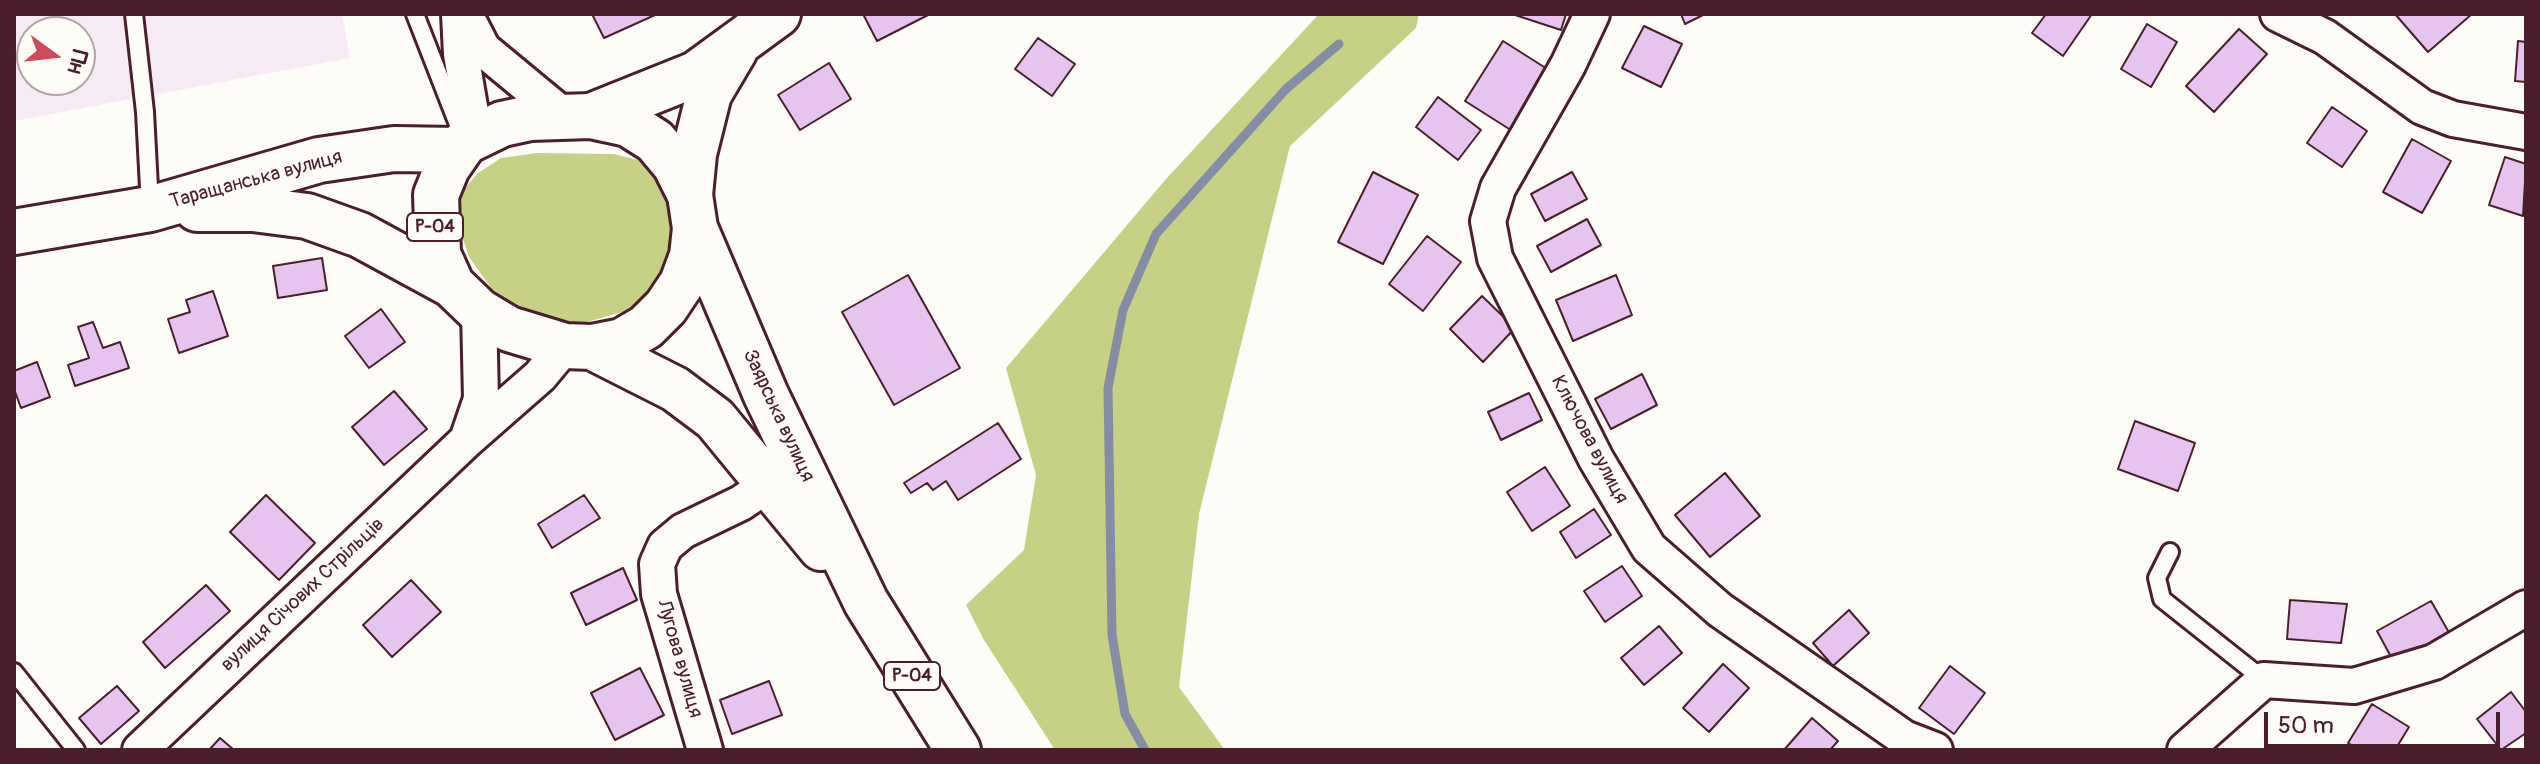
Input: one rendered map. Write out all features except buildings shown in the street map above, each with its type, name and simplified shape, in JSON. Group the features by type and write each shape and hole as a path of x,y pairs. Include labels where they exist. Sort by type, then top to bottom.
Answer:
{"main road":[{"path":"578,116 663,89 737,47 778,14"},
{"path":"578,346 622,341 646,327 666,307 682,283 692,256 694,154 709,94 737,47"},
{"name":"Р-04","path":"578,346 509,329 465,298 438,254 436,195 466,143 530,118 578,116 628,124 655,141 675,165 692,212"},
{"name":"Таращанська вулиця","path":"14,232 150,209 319,160 466,143"},
{"name":"Таращанська вулиця","path":"150,209 253,209 307,216 360,235 465,298"},
{"name":"Заярська вулиця","path":"692,212 766,395 866,602 958,750"},
{"name":"Заярська вулиця","path":"578,346 661,381 715,419 866,602"}],"street":[{"path":"462,14 466,143"},
{"path":"462,14 483,49 578,116"},
{"name":"Ключова вулиця","path":"1592,14 1568,65 1498,188 1488,221 1495,258 1596,459 1649,548 1720,610 1904,738 1935,750"},
{"path":"2278,14 2325,37 2422,107 2453,119 2526,132"},
{"name":"вулиця Січових Стрільців","path":"465,298 481,399 467,440"},
{"name":"вулиця Січових Стрільців","path":"140,750 467,440 578,346"},
{"name":"Лугова вулиця","path":"705,750 659,594 657,564 665,546 683,531 741,503 769,484"},
{"path":"2185,750 2264,680 2354,686 2434,662 2526,608"}],"lane":[{"path":"134,14 145,112 150,209"},
{"path":"415,14 466,143"},
{"path":"2170,552 2157,578 2162,599 2264,680"},
{"path":"14,672 76,750"}],"shaded area":[{"path":"14,14 342,14 350,58 14,121"}],"green space":[{"path":"1319,14 1419,14 1416,28 1290,146 1199,514 1179,687 1225,750 1055,750 984,640 966,605 1024,550 1036,475 1006,368 1166,179"},
{"path":"537,153 614,154 638,160 657,173 678,227 658,289 626,311 580,324 532,314 492,289 469,257 458,224 459,195 478,173 501,158"}],"waterway":[{"path":"1145,750 1125,714 1112,635 1108,388 1123,310 1156,234 1286,89 1339,44"}]}
